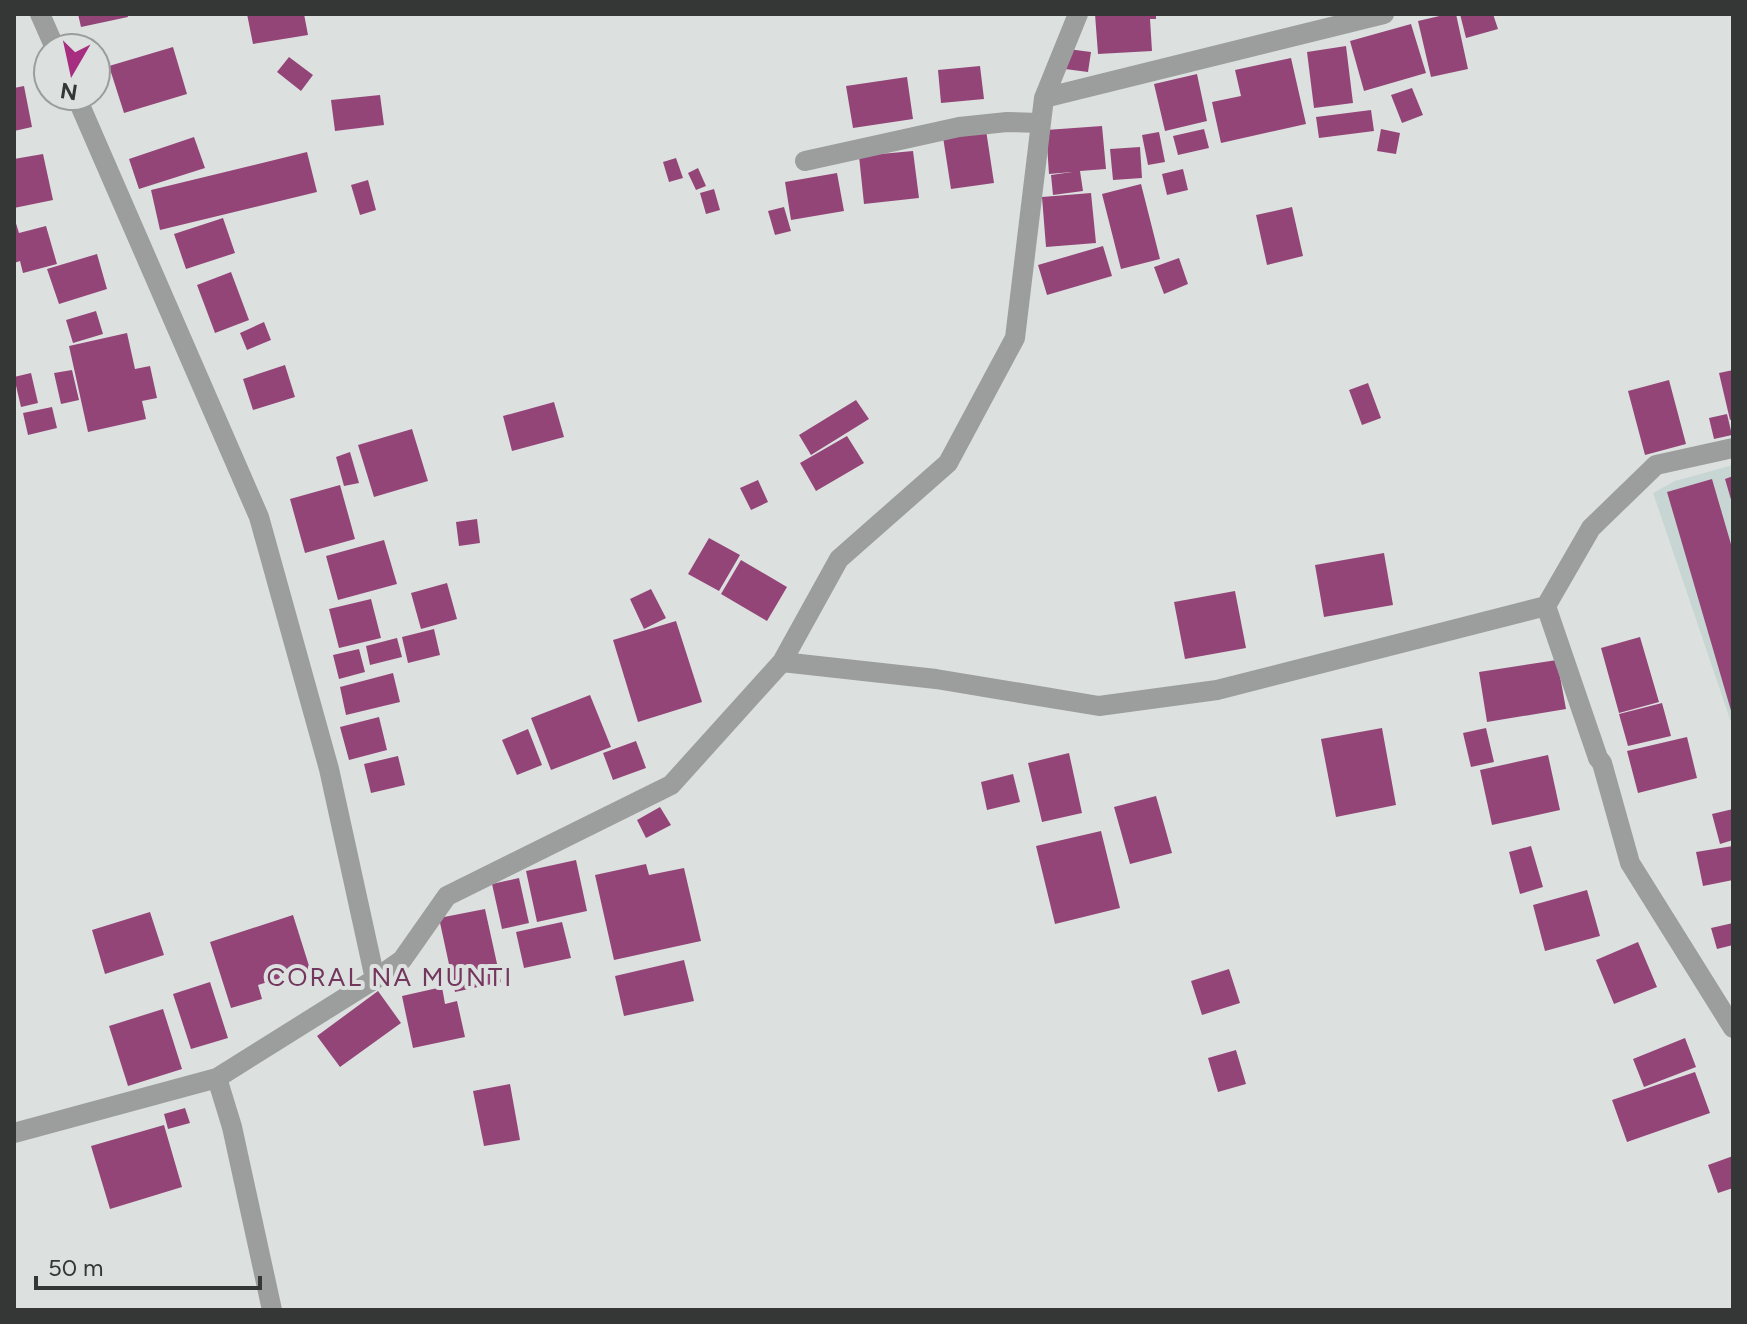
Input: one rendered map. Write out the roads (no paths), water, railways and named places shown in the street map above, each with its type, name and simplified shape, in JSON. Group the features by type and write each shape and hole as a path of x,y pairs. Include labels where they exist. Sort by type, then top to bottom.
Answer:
{"street":[{"path":"14,1133 217,1078 402,960 447,896 671,785 782,662 839,559 948,463 1015,338 1044,98 1078,14"},
{"path":"1044,98 1384,14"},
{"path":"83,112 259,517 329,769 375,979"},
{"path":"805,161 959,127 1007,122 1040,123"},
{"path":"782,662 936,679 1099,706 1217,690 1546,606 1591,528 1656,465 1733,448"},
{"path":"1546,606 1602,763 1630,863 1733,1028"},
{"path":"217,1078 232,1127 272,1310"}],"district":[{"name":"CORAL NA MUNTI","path":"390,977"}]}
